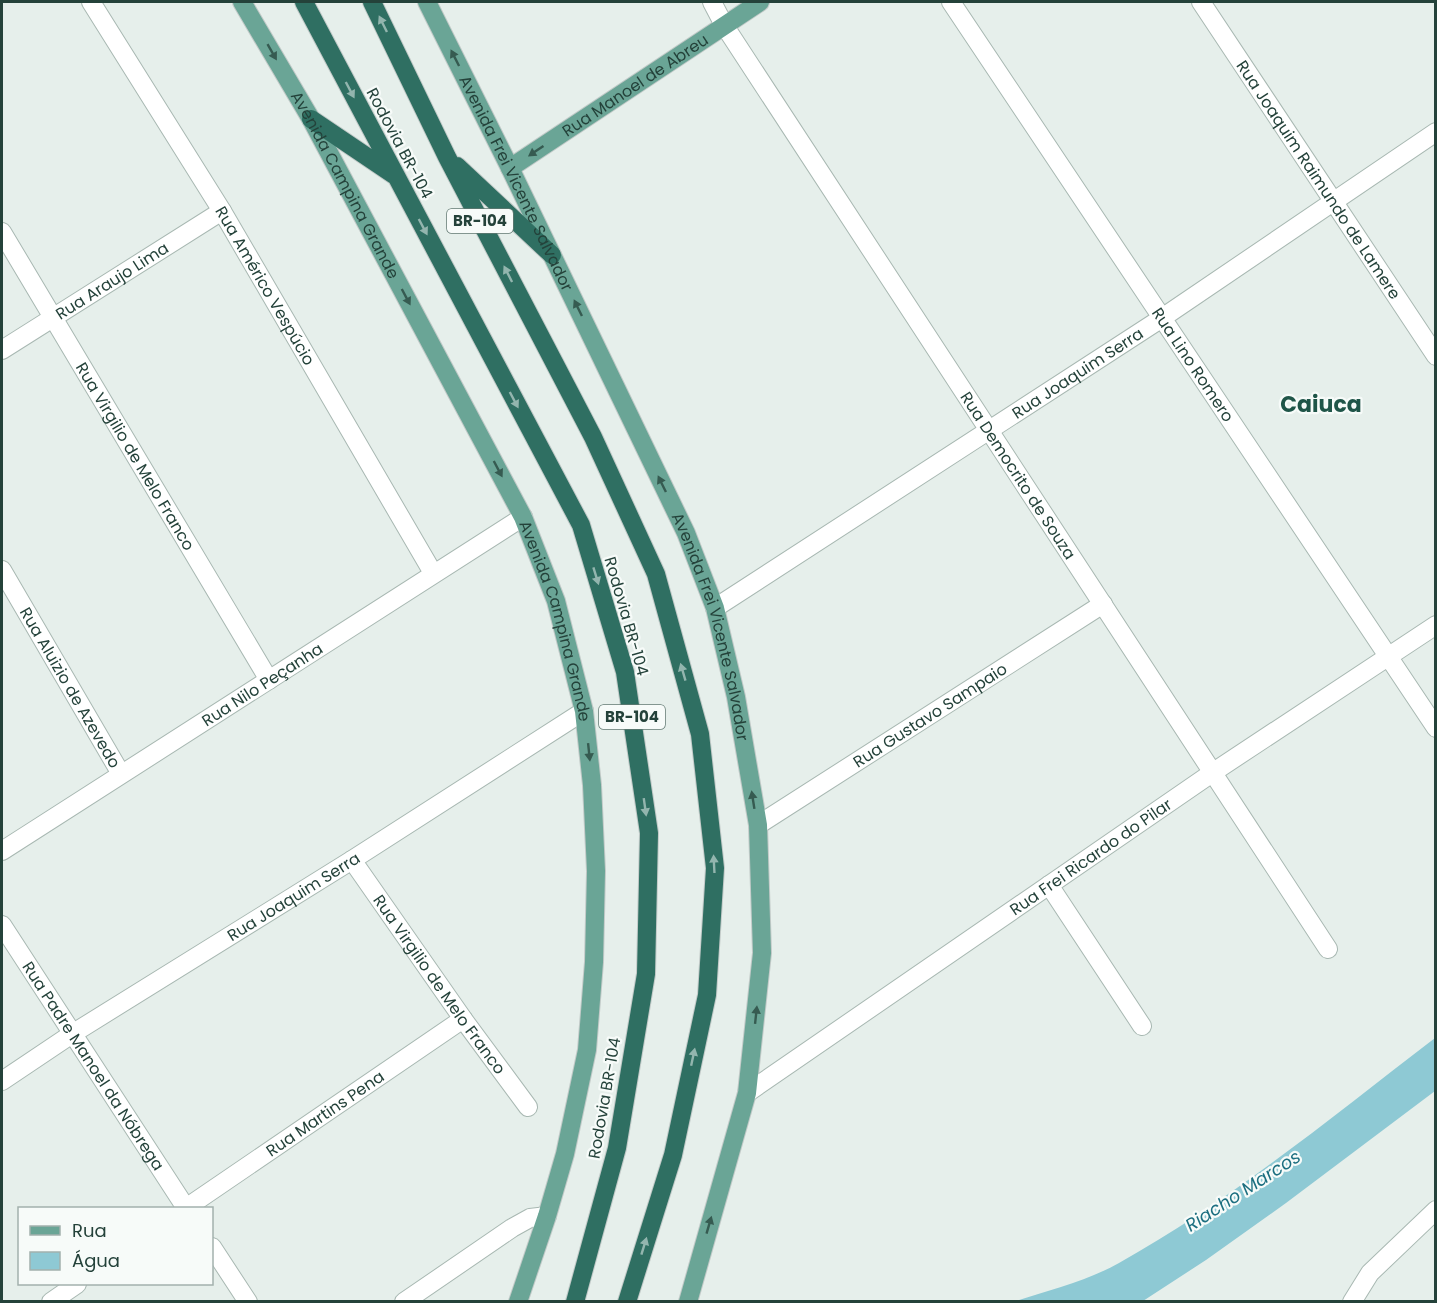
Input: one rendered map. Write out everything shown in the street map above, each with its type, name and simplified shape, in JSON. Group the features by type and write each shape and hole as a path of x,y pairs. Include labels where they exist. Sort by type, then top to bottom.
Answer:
{"highway":[{"name":"Rodovia BR-104","path":"304,2 580,525 625,672 649,833 646,974 617,1148 575,1302"},
{"name":"BR-104","path":"372,2 447,157 593,437 656,574 700,734 715,868 707,995 673,1155 627,1302"},
{"path":"311,119 395,176"},
{"path":"447,157 552,255"}],"main road":[{"name":"Avenida Campina Grande","path":"242,2 311,119 523,516 556,601 584,711 592,784 596,871 594,962 587,1050 565,1154 518,1302"},
{"name":"Avenida Frei Vicente Salvador","path":"427,2 682,524 715,608 736,697 758,825 762,953 747,1093 688,1302"},
{"name":"Rua Manoel de Abreu","path":"510,168 760,2"}],"street":[{"name":"Rua Américo Vespúcio","path":"91,2 222,212 433,573"},
{"name":"Rua Democrito de Souza","path":"712,2 724,25 1328,949"},
{"name":"Rua Lino Romero","path":"951,2 1436,728"},
{"name":"Rua Joaquim Raimundo de Lamere","path":"1201,2 1436,356"},
{"name":"Rua Joaquim Serra","path":"715,608 1162,318 1436,132"},
{"name":"Rua Araujo Lima","path":"2,350 222,212"},
{"name":"Rua Virgilio de Melo Franco","path":"2,232 269,680"},
{"name":"Rua Nilo Peçanha","path":"2,851 523,516"},
{"name":"Rua Aluizio de Azevedo","path":"2,570 121,774"},
{"name":"Rua Gustavo Sampaio","path":"758,825 1103,604"},
{"name":"Rua Frei Ricardo do Pilar","path":"747,1093 1212,773 1436,625"},
{"name":"Rua Joaquim Serra","path":"2,1081 72,1034 352,860 584,711"},
{"name":"Rua Virgilio de Melo Franco","path":"352,860 528,1107"},
{"path":"1049,885 1142,1026"},
{"name":"Rua Padre Manoel da Nóbrega","path":"2,925 185,1207"},
{"name":"Rua Martins Pena","path":"189,1207 464,1019"},
{"path":"1352,1300 1370,1273 1436,1210"},
{"path":"404,1302 512,1228 530,1218 547,1216"},
{"path":"213,1249 248,1302"},
{"path":"51,1302 76,1285"}],"water":[{"name":"Riacho Marcos","path":"1435,1038 1435,1091 1286,1203 1143,1301 1016,1301 1094,1275 1161,1238 1242,1185"}],"district":[{"name":"Caiuca","path":"1321,404"}]}
